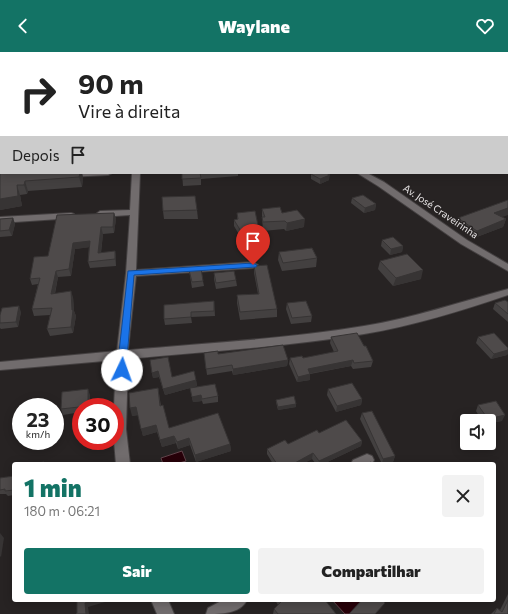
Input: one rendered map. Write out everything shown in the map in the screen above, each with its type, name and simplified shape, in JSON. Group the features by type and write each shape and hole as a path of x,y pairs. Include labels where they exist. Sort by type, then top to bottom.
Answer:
{"street":[{"path":"62,176 93,174"},
{"path":"123,462 119,429 122,356 131,272 136,174"},
{"name":"Av. José Craveirinha","path":"363,174 381,184 464,242 508,268"},
{"path":"94,214 133,212"},
{"path":"0,220 78,215"},
{"path":"131,272 253,265"},
{"path":"0,366 122,356 273,341 364,330 454,310 508,292"},
{"path":"160,602 166,614"},
{"path":"214,614 235,602"}],"shaded area":[{"path":"182,451 186,461 162,462 161,458"},
{"path":"334,602 361,602 349,614 345,614"}],"building":[{"path":"0,174 80,174 79,177 25,181 24,185 17,185 18,196 0,199"},
{"path":"182,174 200,174 201,178 182,179"},
{"path":"311,174 330,175 320,179"},
{"path":"363,195 376,204 365,208 352,198"},
{"path":"195,196 197,210 163,211 162,197"},
{"path":"508,200 508,208 494,213 506,219 477,231 458,218"},
{"path":"280,207 282,213 297,210 305,219 287,223 285,221 263,222 262,217 265,217 262,209"},
{"path":"255,211 260,235 244,236 234,220 238,219 237,213"},
{"path":"114,213 113,227 101,227 98,253 115,251 115,259 88,262 90,241 73,243 69,269 56,271 51,294 71,291 73,310 71,327 47,329 52,308 32,309 40,278 30,279 34,257 48,256 57,215"},
{"path":"13,218 9,230 0,231 0,219"},
{"path":"393,237 403,246 391,249 382,240"},
{"path":"312,248 317,258 283,263 279,252"},
{"path":"407,254 423,270 396,278 380,261"},
{"path":"267,265 277,309 240,312 237,295 259,294 254,266"},
{"path":"201,268 203,281 192,282 189,270"},
{"path":"234,271 236,280 216,283 214,273"},
{"path":"505,300 508,302 508,314 495,303"},
{"path":"214,301 214,311 191,312 191,317 164,319 164,305"},
{"path":"306,301 312,316 292,318 287,303"},
{"path":"19,306 16,322 0,323 2,308"},
{"path":"357,333 364,346 366,346 373,361 354,363 353,360 308,369 310,374 298,377 290,358 302,356 303,358 338,351 331,337"},
{"path":"494,333 508,348 508,350 494,354 478,337"},
{"path":"283,345 288,360 233,369 232,365 206,369 204,353 218,351 218,354"},
{"path":"168,357 172,377 194,371 196,380 163,389 158,371 152,373 150,360"},
{"path":"352,383 362,399 337,406 328,389"},
{"path":"215,384 218,396 202,399 201,395 192,397 190,388"},
{"path":"158,388 160,406 163,405 169,428 218,413 230,444 195,455 189,438 177,442 174,436 160,440 156,425 141,429 136,407 130,408 129,393"},
{"path":"88,389 88,398 72,398 72,408 64,409 64,398 62,398 62,392"},
{"path":"294,396 296,404 278,407 276,400"},
{"path":"496,401 505,415 496,417 496,414 484,414 478,405"},
{"path":"372,411 395,456 383,459 362,413"},
{"path":"346,420 362,441 319,461 313,453 297,462 276,462 267,449 285,440 288,444 317,430 319,433"},
{"path":"12,476 12,490 0,490 0,478"},
{"path":"508,600 508,614 494,614 497,608 502,612"},
{"path":"77,602 89,602 85,603 86,614 76,614"},
{"path":"281,602 327,602 336,614 278,614 274,609"},
{"path":"360,602 385,603 375,614 349,614"}],"route":[{"path":"122,370 122,356 131,272 253,265"}]}
